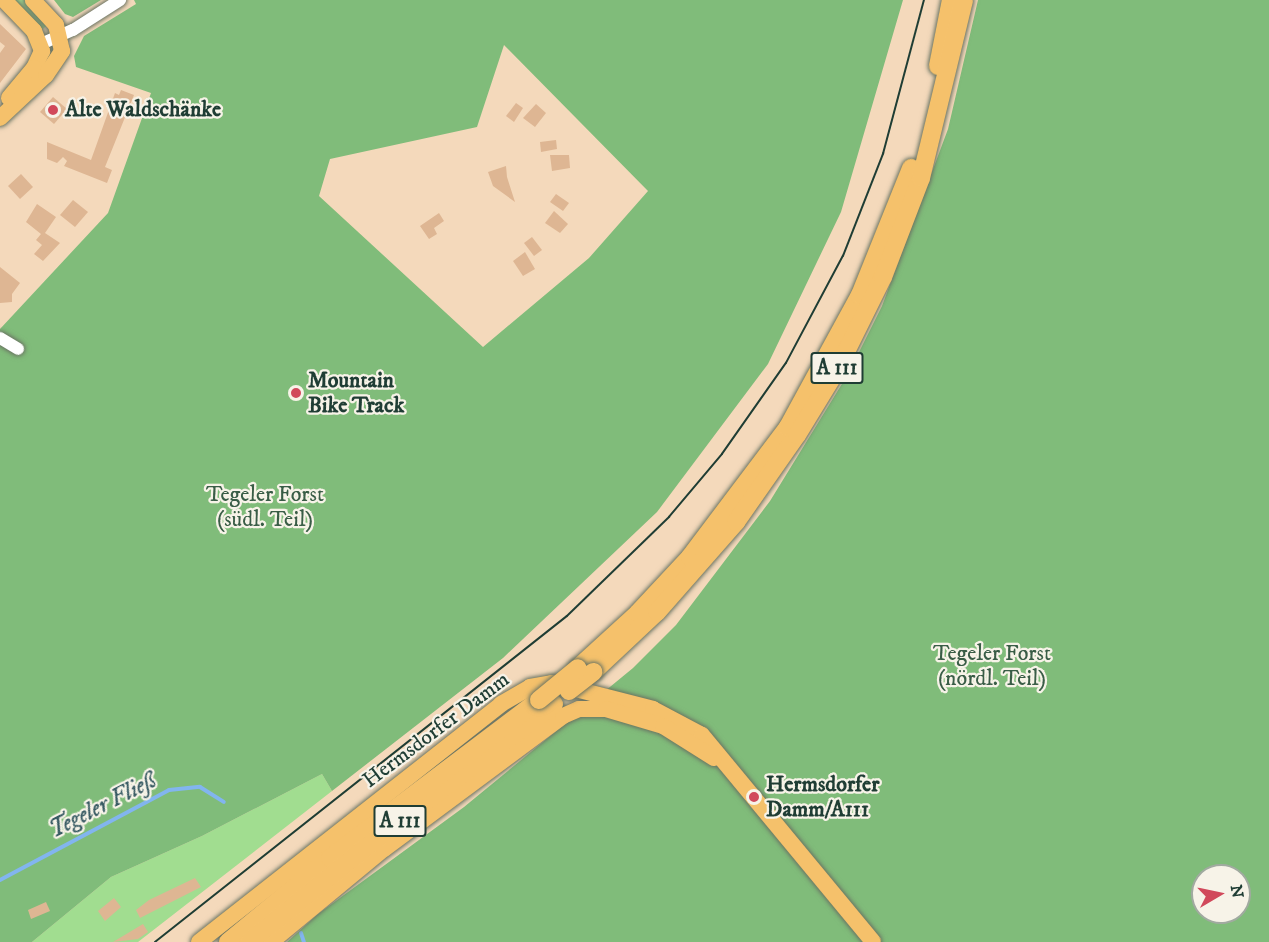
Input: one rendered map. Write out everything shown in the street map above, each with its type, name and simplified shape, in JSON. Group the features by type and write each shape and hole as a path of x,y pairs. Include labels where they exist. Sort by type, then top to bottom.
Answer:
{"highway":[{"name":"A 111","path":"586,670 717,525 788,427 821,370 860,296 908,177 936,73 951,0"},
{"name":"A 111","path":"226,942 247,934 336,869 657,612 736,522 797,435 838,368 883,277 921,178 964,0"}],"main road":[{"path":"0,108 37,63 41,44 4,0"},
{"path":"0,118 53,67 62,51 61,36 33,0"},
{"name":"Hermsdorfer Damm","path":"199,942 477,722 530,687 552,683 668,715 702,735 873,942"},
{"name":"Hermsdorfer Damm","path":"270,942 384,849 563,716 579,709 606,709 663,726 723,761"}],"street":[{"path":"41,44 61,36 120,0"},
{"path":"0,338 18,349"}],"green space":[{"path":"12,0 25,0 48,25 41,30"},
{"path":"54,0 101,0 73,17 65,14"},
{"name":"Tegeler Forst (südl. Teil)","path":"134,0 903,0 841,212 768,364 657,512 503,658 332,791 322,774 202,836 111,877 32,942 0,942 0,329 108,213 151,93 76,67 74,56 84,36 136,4","holes":["504,45 648,191 589,258 483,347 319,196 330,159 477,127"]},
{"name":"Tegeler Forst (nördl. Teil)","path":"978,0 1269,0 1269,942 287,942 318,914 464,807 633,668 676,625 770,501 848,374 882,306 948,129"},
{"path":"322,774 332,791 138,942 32,942 111,877 202,836"}],"building":[{"path":"0,24 26,49 0,83 0,53 5,46 0,42"},
{"path":"121,90 134,95 105,167 112,170 107,183 64,166 67,161 63,157 57,163 47,159 47,142 91,160 115,93 119,95"},
{"name":"Alte Waldschänke","path":"53,97 67,109 54,124 40,112"},
{"path":"516,103 523,108 514,122 506,116"},
{"path":"536,104 546,113 535,127 523,118"},
{"path":"556,140 557,149 541,152 540,142"},
{"path":"550,155 569,155 570,168 552,171"},
{"path":"506,166 515,202 493,186 488,172"},
{"path":"21,174 33,187 20,199 8,186"},
{"path":"556,194 569,203 563,211 550,202"},
{"path":"73,200 88,212 75,227 60,215"},
{"path":"37,204 56,217 45,233 60,243 43,261 34,254 42,245 36,240 41,234 26,222"},
{"path":"554,211 568,224 560,233 545,223"},
{"path":"439,213 444,221 434,228 437,234 429,239 420,226"},
{"path":"532,237 542,250 534,256 524,243"},
{"path":"525,252 535,269 523,276 513,261"},
{"path":"0,267 20,283 12,294 12,302 0,303"},
{"path":"195,878 201,887 140,918 136,910 149,900"},
{"path":"114,898 121,907 105,921 98,911"},
{"path":"46,902 50,911 31,919 28,910"},
{"path":"143,924 148,932 138,939 113,942"}],"waterway":[{"name":"Tegeler Fließ","path":"0,880 169,790 200,787 224,802"},
{"name":"Tegeler Fließ","path":"301,933 304,942"}],"tram line":[{"path":"155,942 567,616 669,517 722,454 786,363 843,256 883,154 924,0"}],"place":[{"name":"Alte Waldschänke","path":"53,110"},
{"name":"Mountain Bike Track","path":"296,393"},
{"name":"Hermsdorfer Damm/A111","path":"754,797"}]}
